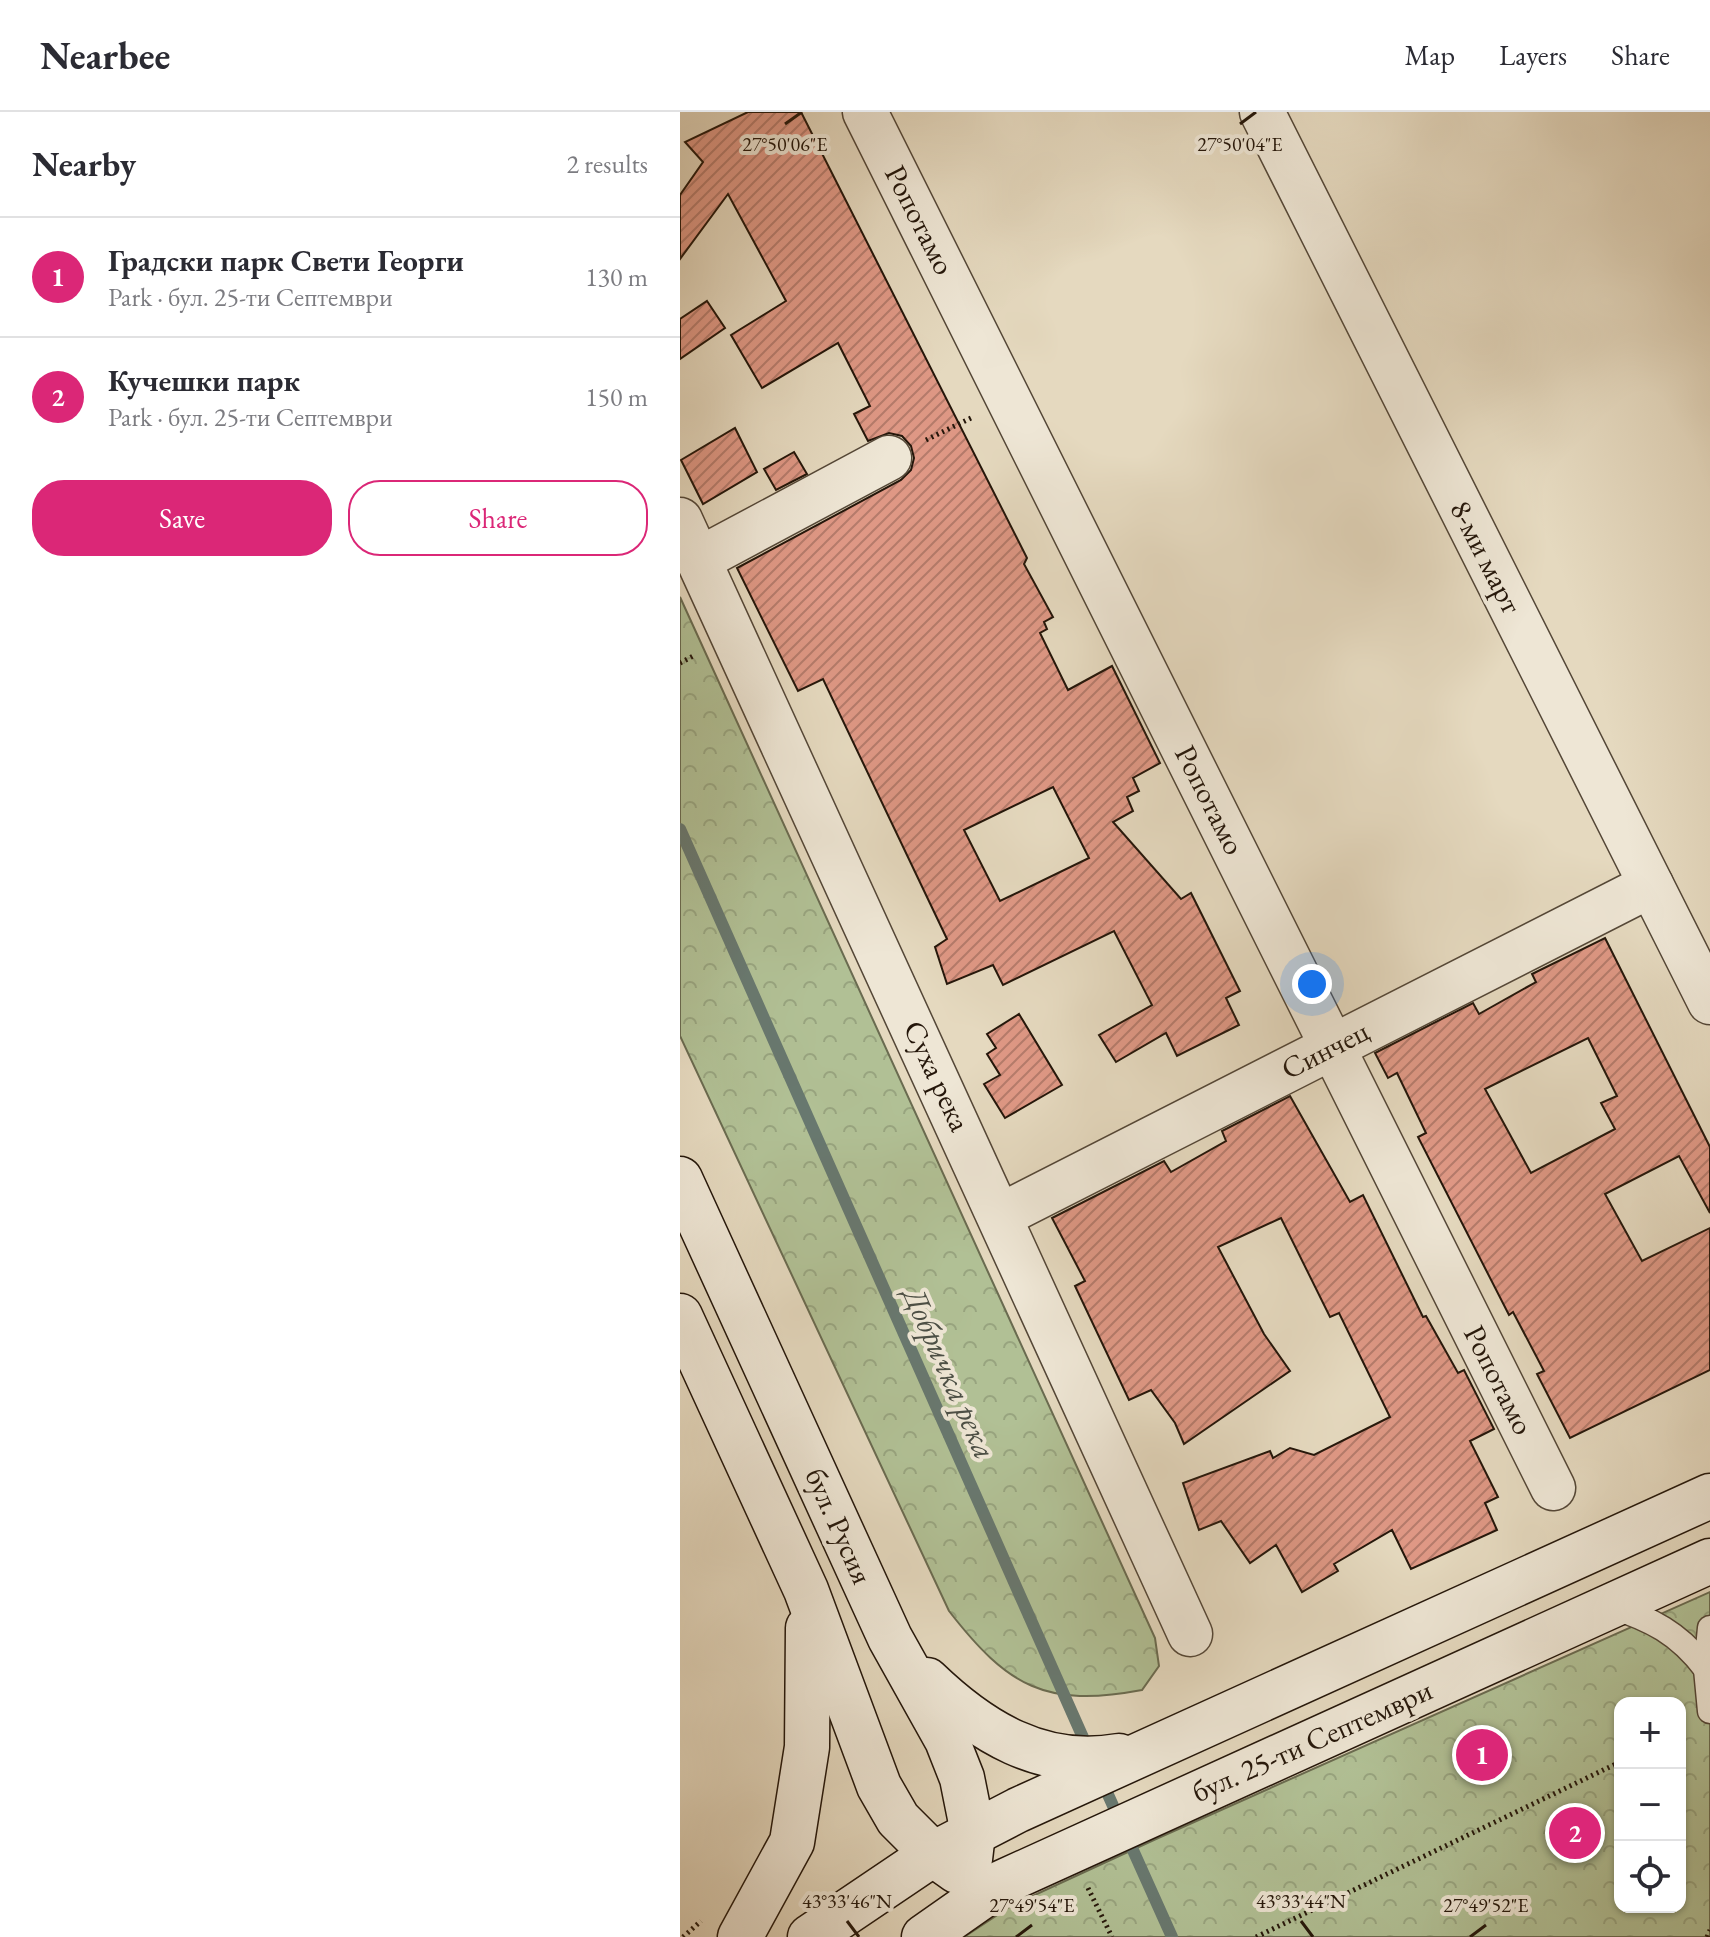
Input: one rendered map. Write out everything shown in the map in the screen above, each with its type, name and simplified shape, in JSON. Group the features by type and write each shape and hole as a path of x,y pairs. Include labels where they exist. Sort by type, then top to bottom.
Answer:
{"street":[{"name":"Ропотамо","path":"865,112 1553,1488"},
{"name":"8-ми март","path":"1262,112 1710,1002"},
{"path":"700,559 889,458"},
{"name":"Суха река","path":"680,520 1190,1634"},
{"name":"Синчец","path":"1000,1216 1651,885"},
{"name":"бул. Русия","path":"680,1179 890,1638 947,1740 962,1778 973,1833 966,1872 948,1907 922,1937"},
{"name":"бул. Русия","path":"680,1316 806,1590 879,1786 898,1819 966,1872"},
{"name":"бул. 25-ти Септември","path":"973,1833 1044,1797 1710,1496"},
{"name":"бул. 25-ти Септември","path":"810,1937 966,1872 1071,1851 1710,1561"},
{"path":"740,1937 792,1842 803,1790 810,1695 806,1590"},
{"path":"890,1638 955,1706 983,1728 1020,1746 1053,1756 1081,1758 1152,1749"}],"lane":[{"path":"1609,1606 1659,1624 1676,1635 1706,1669"},
{"path":"1710,1628 1706,1669 1710,1711"}],"path":[{"path":"889,458 1010,399"},
{"path":"1256,1937 1614,1765"},
{"path":"1071,1851 1112,1937"},
{"path":"1707,1937 1710,1930"}],"green space":[{"path":"680,597 1155,1638 1159,1666 1142,1690 1080,1696 1032,1686 991,1658 949,1611 680,1036"},
{"path":"1710,1592 1710,1937 964,1937 1011,1906"}],"building":[{"path":"748,112 801,112 1027,558 1024,564 1053,617 1044,622 1047,629 1040,633 1068,690 1112,666 1160,763 1133,778 1139,791 1127,797 1133,811 1113,822 1181,899 1191,893 1240,991 1226,998 1239,1025 1177,1056 1166,1033 1116,1062 1099,1035 1152,1005 1114,931 1003,985 993,965 947,984 935,947 947,939 823,679 798,691 737,568 901,480 911,470 914,458 911,446 902,436 889,433 868,441 854,414 870,406 838,343 762,388 731,335 786,301 728,194 680,259 680,195 703,162 685,142","holes":["1053,787 1089,858 1000,901 964,830"]},
{"path":"707,301 725,328 680,359 680,319"},
{"path":"735,428 757,472 703,504 681,460"},
{"path":"794,452 807,474 776,490 764,469"},
{"path":"1605,938 1710,1147 1710,1213 1679,1156 1605,1194 1642,1261 1710,1228 1710,1370 1570,1438 1537,1374 1544,1371 1513,1312 1509,1315 1418,1137 1426,1133 1397,1073 1388,1078 1375,1053 1473,1003 1479,1014 1536,982 1532,974","holes":["1588,1038 1617,1096 1601,1103 1615,1129 1531,1173 1485,1089"]},
{"path":"1019,1014 1062,1085 1005,1118 984,1084 1000,1075 987,1054 996,1048 987,1034"},
{"path":"1290,1096 1350,1202 1363,1195 1423,1317 1426,1316 1458,1373 1464,1370 1494,1429 1470,1441 1498,1497 1485,1503 1497,1530 1411,1569 1392,1530 1334,1564 1338,1571 1302,1592 1276,1545 1250,1563 1221,1521 1199,1530 1183,1483 1270,1451 1273,1458 1290,1448 1314,1455 1390,1417 1339,1313 1330,1317 1281,1218 1218,1247 1264,1334 1290,1371 1184,1444 1175,1423 1151,1390 1129,1400 1075,1286 1085,1281 1052,1218 1164,1161 1171,1172 1226,1141 1222,1131"}],"waterway":[{"name":"Добричка река","path":"680,829 1089,1751"},
{"name":"Добричка река","path":"1101,1779 1172,1937"}],"place":[{"name":"Градски парк Свети Георги","path":"1482,1755"},
{"name":"Кучешки парк","path":"1575,1833"}]}
